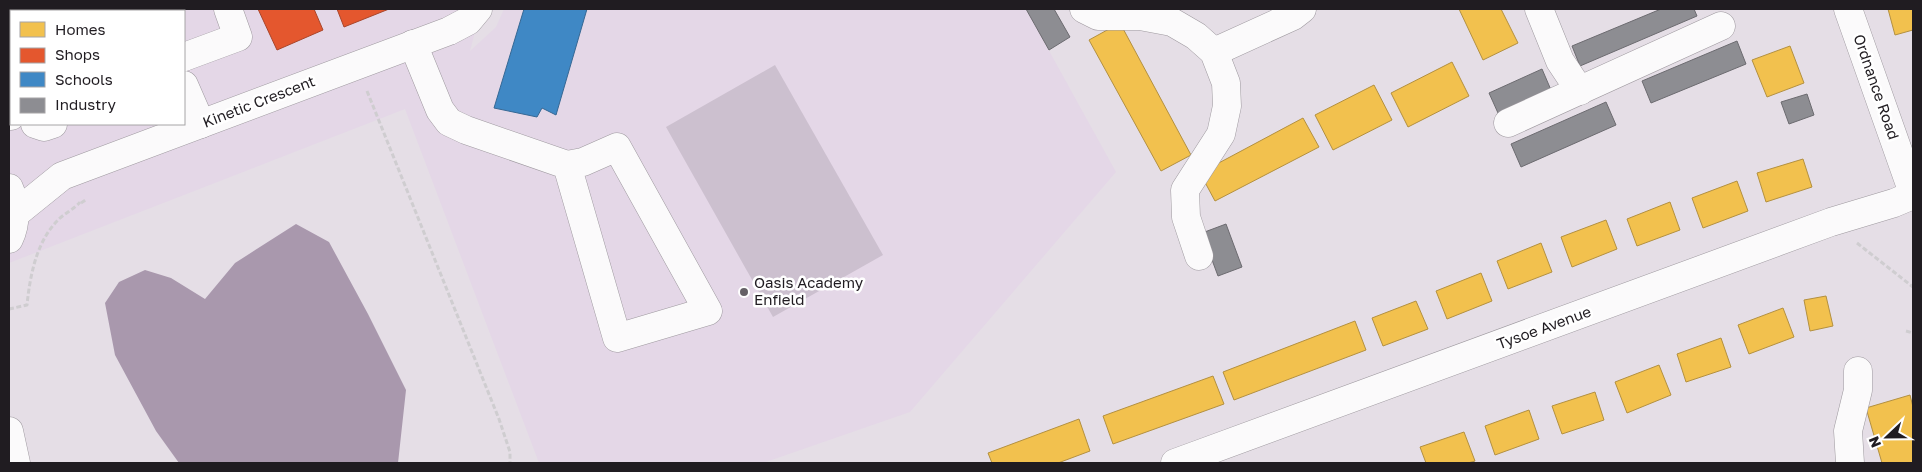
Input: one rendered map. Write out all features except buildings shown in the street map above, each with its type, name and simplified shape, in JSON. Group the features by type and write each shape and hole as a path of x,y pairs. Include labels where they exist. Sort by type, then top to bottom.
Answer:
{"street":[{"path":"185,57 238,36 228,9"},
{"name":"Kinetic Crescent","path":"11,214 62,176 449,31 468,21 478,9"},
{"path":"1084,9 1098,16 1140,16 1172,22 1196,36 1214,52 1226,83 1227,106 1221,134 1185,190 1186,218 1198,256"},
{"path":"1214,52 1293,16 1302,9"},
{"path":"1539,9 1560,61 1580,91"},
{"name":"Ordnance Road","path":"1848,9 1913,194"},
{"path":"1508,123 1721,26"},
{"path":"413,44 440,110 449,122 466,130 567,165 583,162 617,147 708,311 617,338 567,165"},
{"path":"185,87 201,124"},
{"path":"38,125 44,127 50,125"},
{"name":"Tysoe Avenue","path":"1175,463 1830,222 1894,203 1913,194"},
{"path":"1850,463 1848,431 1858,390 1858,371"},
{"path":"9,431 16,463"}],"path":[{"path":"364,85 499,418 510,452 510,463"},
{"path":"1830,222 1913,287"},
{"path":"1906,330 1913,333"}],"shaded area":[{"name":"Oasis Academy Enfield","path":"9,9 481,9 470,51 496,27 504,9 1026,9 1116,172 910,412 763,463 539,463 405,109 9,263"},
{"path":"775,65 883,255 773,317 666,127"},
{"path":"296,224 329,242 406,390 398,463 179,463 156,431 115,355 105,303 119,282 145,270 171,278 205,299 235,263"}],"place":[{"name":"Oasis Academy Enfield","path":"744,292"}]}
